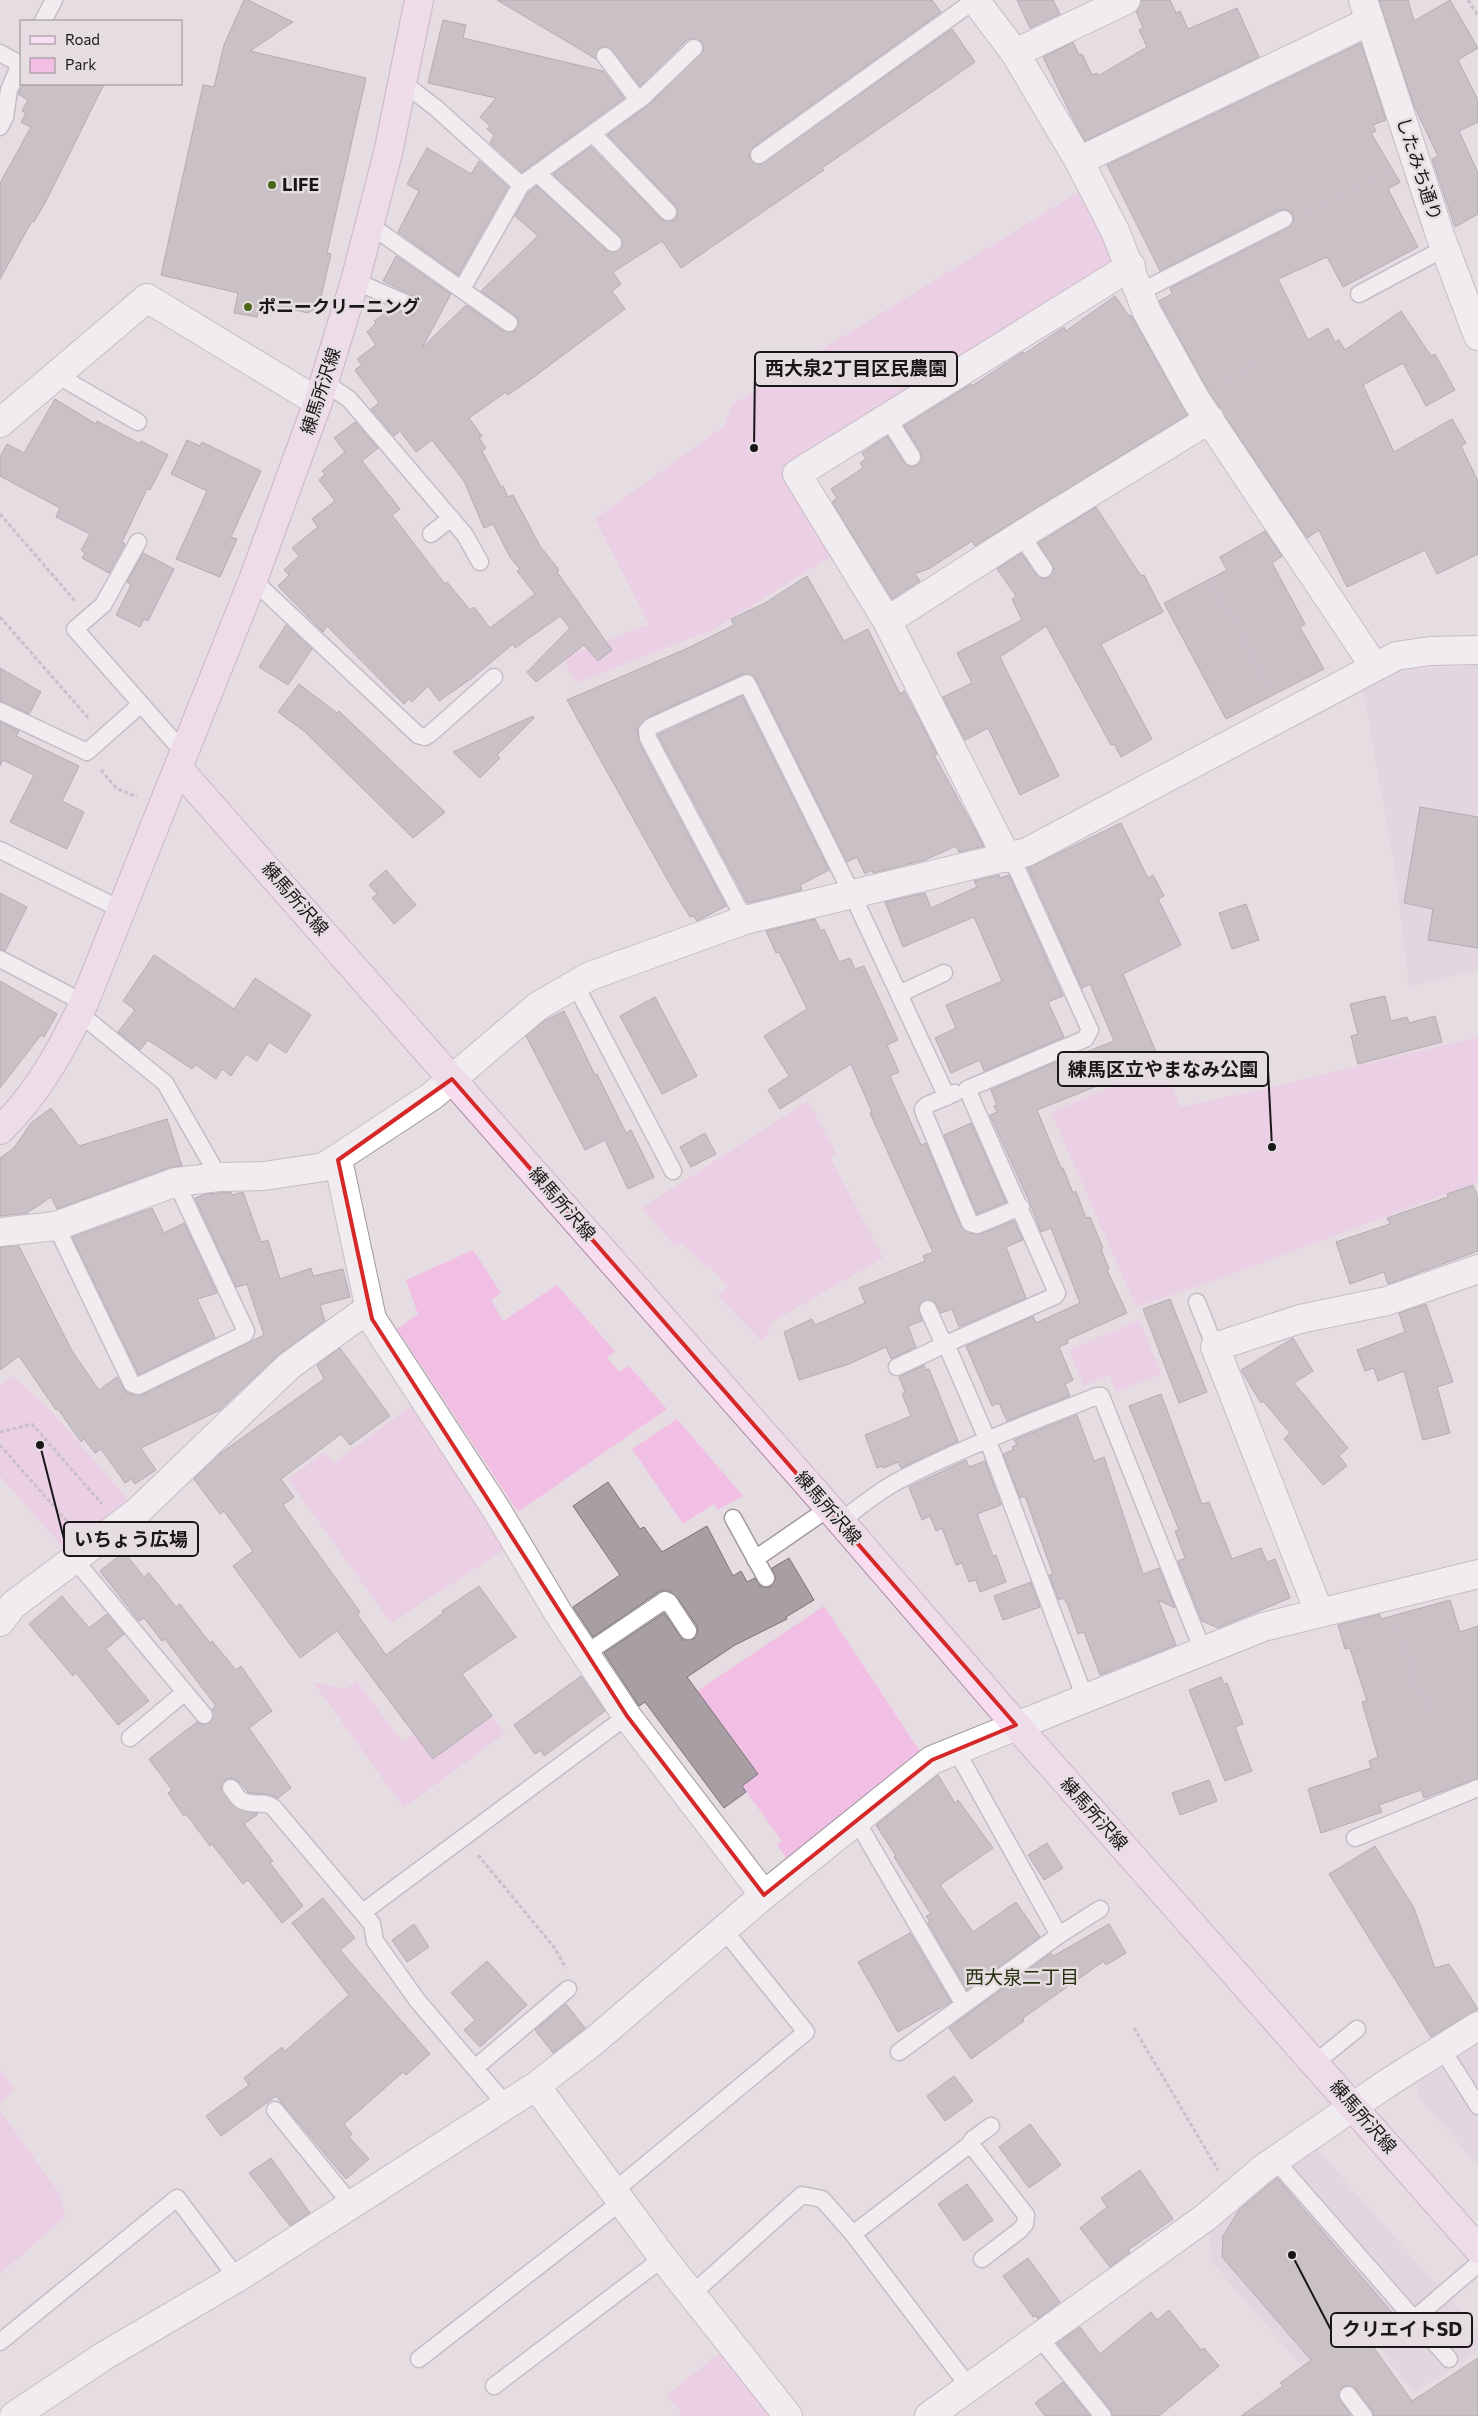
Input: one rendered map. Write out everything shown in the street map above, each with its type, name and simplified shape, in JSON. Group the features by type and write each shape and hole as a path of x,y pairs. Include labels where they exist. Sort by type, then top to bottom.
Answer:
{"main road":[{"name":"練馬所沢線","path":"0,1130 30,1096 51,1067 81,1008 122,910 159,811 253,580 321,393 355,281 388,153 419,0"},
{"name":"練馬所沢線","path":"181,760 452,1079 1016,1725 1354,2106 1478,2250"}],"street":[{"path":"975,0 1015,53 1079,161 1115,231 1161,339 1203,409 1374,666"},
{"path":"1015,53 1126,0"},
{"path":"1079,161 1367,10"},
{"name":"したみち通り","path":"1367,10 1445,248 1478,336"},
{"path":"1007,858 887,621 797,474 1131,266"},
{"path":"0,423 147,298 321,393"},
{"path":"887,621 1021,534 1203,409"},
{"path":"0,1232 56,1226 176,1182 219,1177 273,1175 324,1167 338,1160 432,1096 515,1023 538,1006 590,976 745,920 853,896 1028,852 1374,666 1396,656 1430,651 1478,650"},
{"path":"338,1160 368,1309 372,1319 496,1509 585,1654 627,1716 764,1894"},
{"path":"1319,1612 1215,1347 1300,1319 1386,1301 1478,1269"},
{"path":"0,1622 13,1605 136,1512 289,1366 368,1309"},
{"path":"14,2416 104,2356 237,2278 536,2086 594,2041 764,1894 932,1760 1263,1627 1478,1574"},
{"path":"928,2416 1206,2217 1275,2160 1354,2106 1478,2026"},
{"path":"536,2086 663,2258 788,2416"}],"lane":[{"path":"44,20 54,0"},
{"path":"759,155 975,0"},
{"path":"462,289 521,185 638,100 694,48"},
{"path":"0,54 20,63"},
{"path":"605,56 638,100"},
{"path":"0,127 5,118 9,90 20,65"},
{"path":"402,82 436,108 521,185"},
{"path":"593,134 668,212"},
{"path":"537,173 613,243"},
{"path":"1140,292 1284,219"},
{"path":"370,225 509,323"},
{"path":"1358,294 1445,248"},
{"path":"355,281 410,305"},
{"path":"57,375 138,422"},
{"path":"321,393 349,398 466,535 480,562"},
{"path":"887,417 912,457"},
{"path":"431,534 451,518"},
{"path":"1021,534 1044,569"},
{"path":"138,542 103,605 75,629 141,704 181,760"},
{"path":"253,580 418,735 425,737 430,734 494,678"},
{"path":"745,920 648,738 647,731 652,726 743,683 749,685 853,896 947,1097"},
{"path":"0,711 87,752 141,704"},
{"path":"0,850 122,910"},
{"path":"1007,858 1018,869 1090,1030 1085,1039 927,1105 923,1110 970,1223 977,1225 1021,1207"},
{"path":"0,959 81,1008 165,1084 219,1177"},
{"path":"899,994 944,973"},
{"path":"575,984 674,1171"},
{"path":"897,1367 1058,1293 1021,1207 966,1089"},
{"path":"56,1226 132,1384 138,1386 245,1334 246,1331 176,1182"},
{"path":"1197,1302 1215,1347"},
{"path":"928,1309 940,1336 946,1344 988,1441 1085,1698"},
{"path":"755,1558 896,1482 988,1441 1101,1396 1203,1651"},
{"path":"733,1518 766,1578"},
{"path":"82,1553 204,1715"},
{"path":"585,1654 661,1600 669,1602 688,1631"},
{"path":"130,1738 185,1692"},
{"path":"363,1912 627,1716"},
{"path":"956,1750 1059,1935"},
{"path":"231,1788 240,1800 252,1804 266,1803 273,1807 363,1912 372,1924 375,1941 417,2000 506,2104"},
{"path":"1355,1838 1478,1788"},
{"path":"856,1820 963,2003"},
{"path":"899,2052 963,2003 1059,1935 1100,1909"},
{"path":"419,2359 618,2196 806,2032 724,1930"},
{"path":"475,2068 568,1989"},
{"path":"1315,2063 1357,2029"},
{"path":"1442,2050 1478,2106"},
{"path":"275,2110 351,2204"},
{"path":"853,2234 991,2126"},
{"path":"969,2145 972,2146 1026,2215 1025,2224 1020,2230 982,2259"},
{"path":"1275,2160 1449,2359"},
{"path":"692,2294 802,2195 822,2199 853,2234 969,2387"},
{"path":"0,2342 176,2198 237,2278"},
{"path":"494,2386 663,2258"},
{"path":"1414,2319 1478,2264"},
{"path":"1039,2337 1103,2416"},
{"path":"1348,2395 1364,2416"}],"path":[{"path":"1468,0 1478,16"},
{"path":"1284,219 1295,219 1415,157"},
{"path":"1203,409 1260,362"},
{"path":"1209,582 1245,640 1284,715"},
{"path":"0,1432 32,1424 120,1524"},
{"path":"0,1445 82,1553"},
{"path":"1389,1596 1400,1637 1410,1662 1411,1682 1417,1692 1425,1698 1430,1707 1430,1716"},
{"path":"463,1838 554,1947 565,1964 570,1978 568,1989"},
{"path":"1134,2028 1207,2153 1234,2194"}],"highlighted area":[{"path":"452,1079 1016,1725 932,1760 764,1895 627,1716 372,1319 338,1160"}],"shaded area":[{"path":"1478,665 1478,970 1409,987 1394,864 1363,689 1398,670"},
{"path":"1478,2044 1478,2166 1417,2095 1420,2081"},
{"path":"1318,2150 1478,2332 1478,2351 1414,2393 1359,2320 1300,2364 1212,2262 1210,2234 1276,2176 1309,2153"}],"green space":[{"path":"1079,192 1114,255 1114,263 781,469 833,555 712,630 576,683 563,658 649,624 595,519 723,427 733,404"},
{"path":"1478,1037 1478,1182 1205,1284 1136,1307 1051,1112 1165,1065 1180,1107 1264,1089"},
{"path":"808,1101 836,1153 830,1157 883,1258 772,1322 767,1336 761,1341 717,1295 728,1287 708,1265 705,1266 682,1243 674,1246 642,1208"},
{"path":"473,1250 501,1293 491,1300 503,1321 557,1285 615,1351 607,1358 620,1372 629,1366 667,1409 518,1512 397,1329 418,1314 406,1280"},
{"path":"1139,1320 1161,1374 1116,1392 1109,1375 1084,1386 1069,1350"},
{"path":"13,1376 53,1413 129,1501 65,1550 0,1476 0,1385"},
{"path":"415,1403 507,1548 391,1623 288,1479 325,1452 334,1463"},
{"path":"677,1419 743,1496 718,1510 714,1504 683,1524 632,1449"},
{"path":"824,1606 923,1756 790,1863 777,1845 782,1841 742,1786 758,1773 697,1691"},
{"path":"357,1681 402,1742 414,1733 430,1755 437,1757 492,1716 505,1733 404,1808 313,1682 346,1689"},
{"path":"0,2069 14,2089 0,2104"},
{"path":"0,2110 61,2196 65,2217 0,2274"},
{"path":"721,2352 770,2416 683,2416 667,2395"}],"building":[{"path":"244,0 248,0 293,22 250,51 366,78 327,253 331,254 319,306 308,313 260,302 257,317 234,313 238,293 161,275 203,85 214,87 224,45"},
{"path":"497,0 932,0 941,12 753,147 749,156 751,161 760,165 952,29 975,62 822,168 824,170 681,268 662,241 613,272 621,284 612,291 625,309 531,379 508,395 506,392 469,418 482,436 479,438 486,448 482,451 501,487 503,486 508,497 513,495 540,546 559,570 557,572 612,650 598,661 584,645 536,682 527,672 570,628 560,616 515,648 513,644 472,678 439,701 428,686 412,702 409,699 404,704 327,626 323,632 278,586 289,575 284,570 299,556 292,548 318,527 312,519 335,501 319,480 325,474 322,471 345,452 334,438 355,422 378,448 362,461 400,509 392,515 445,584 447,582 470,610 474,607 490,628 535,594 517,571 520,569 510,557 493,524 484,528 464,481 432,440 416,452 400,431 394,436 371,409 379,403 355,370 362,365 357,359 376,345 367,332 376,323 374,321 392,308 412,315 416,313 420,304 414,296 383,281 396,256 451,294 422,348 466,305 503,331 514,332 519,324 518,318 481,291 538,236 515,216 529,192 537,186 607,251 616,252 623,246 620,236 553,174 591,147 661,219 666,222 675,220 678,214 675,205 608,135 650,104 704,50 701,41 692,38 687,40 640,86 609,47 599,48 596,59"},
{"path":"1017,0 1053,0 1060,14 1030,28"},
{"path":"1141,0 1170,0 1176,13 1180,11 1188,29 1237,8 1259,57 1085,141 1043,57 1073,42 1079,55 1082,54 1092,75 1097,73 1098,76 1147,47 1139,30 1143,28 1136,11"},
{"path":"1379,0 1408,0 1414,21 1450,0 1478,48 1458,60 1478,100 1478,122 1459,131 1478,173 1478,214 1455,227 1432,159 1438,156 1414,106"},
{"path":"443,20 466,25 463,38 603,71 624,98 522,172 490,143 494,135 487,129 490,126 480,117 496,98 428,83"},
{"path":"1361,43 1386,120 1373,125 1376,131 1371,133 1400,182 1388,189 1418,247 1343,287 1327,257 1278,279 1308,340 1328,328 1335,342 1339,340 1345,350 1401,311 1431,356 1435,354 1455,390 1426,406 1403,363 1363,385 1394,452 1452,419 1466,443 1461,446 1478,481 1478,554 1437,574 1425,550 1347,587 1319,530 1307,538 1209,392 1159,301 1172,294 1170,288 1289,228 1294,220 1293,214 1285,209 1279,210 1160,271 1107,165"},
{"path":"22,85 104,85 46,201 34,222 32,221 0,279 0,183 31,127 21,122 26,113 22,111 28,100 18,94"},
{"path":"427,148 471,174 479,161 508,187 458,275 398,232 419,191 407,184"},
{"path":"1115,296 1129,316 1131,315 1187,415 975,546 972,541 930,568 915,574 920,581 892,599 832,502 837,498 831,489 863,468 860,463 866,459 862,453 887,436 904,463 912,467 918,465 922,457 921,452 904,426 971,384 972,386 1023,352 1024,354 1064,327 1066,331"},
{"path":"55,399 96,424 97,421 140,444 141,441 168,455 150,490 147,489 122,542 125,544 109,573 82,558 85,553 81,550 90,534 56,517 60,508 0,476 0,457 7,444 24,453"},
{"path":"187,440 200,446 202,442 261,471 231,537 237,539 220,577 176,559 207,491 171,474"},
{"path":"1096,507 1141,576 1144,575 1163,612 1101,644 1152,739 1121,757 1114,744 1111,745 1046,626 1000,657 1059,776 1020,795 988,728 965,740 943,697 972,683 957,653 1022,620 1012,599 1016,596 997,569 1021,553 1036,575 1044,579 1049,578 1054,568 1038,543"},
{"path":"1265,531 1282,556 1272,563 1305,624 1300,627 1324,669 1226,719 1164,603 1227,570 1220,557"},
{"path":"143,553 174,569 148,621 144,619 140,627 116,615 131,585 127,582"},
{"path":"807,576 844,641 868,629 900,694 904,691 915,711 937,754 934,755 984,846 959,852 956,846 925,860 873,873 872,870 865,874 857,857 847,862 756,679 752,675 743,674 648,717 637,728 639,743 726,906 697,921 693,916 690,917 671,886 567,700 688,648 734,625 731,619 765,603"},
{"path":"286,625 312,649 288,685 259,667"},
{"path":"0,668 41,692 29,714 0,701"},
{"path":"299,684 337,713 339,711 445,812 413,838 304,731 278,712"},
{"path":"742,696 829,870 800,885 802,890 748,903 658,735"},
{"path":"533,716 534,718 497,755 500,758 480,778 453,752"},
{"path":"0,722 19,731 16,736 79,766 62,801 84,812 67,849 10,822 34,775 3,760 0,766"},
{"path":"1420,807 1478,817 1478,948 1428,940 1433,909 1404,903"},
{"path":"1121,823 1148,878 1153,875 1164,896 1158,899 1181,945 1123,974 1160,1061 1037,1110 1073,1193 1076,1191 1086,1218 1090,1217 1103,1248 1101,1249 1109,1269 1107,1270 1127,1313 1067,1340 1068,1343 1059,1347 1073,1380 1065,1384 1070,1396 1007,1421 999,1403 992,1406 966,1346 1033,1316 1036,1323 1080,1303 1051,1228 1041,1232 1030,1203 990,1115 997,1112 994,1106 997,1105 991,1090 1072,1055 1073,1057 1114,1041 1090,984 1082,988 1028,868"},
{"path":"386,870 416,905 394,924 372,898 377,894 369,885"},
{"path":"999,875 1000,878 1009,875 1063,996 1048,1002 1064,1037 984,1071 980,1060 951,1073 935,1038 956,1028 946,1005 1002,981 974,917 903,947 885,902 925,893 931,908 977,887 974,881"},
{"path":"0,893 27,907 5,951 0,949"},
{"path":"1246,904 1259,940 1232,949 1219,913"},
{"path":"815,919 821,931 824,929 839,962 850,958 855,969 864,966 898,1040 887,1045 899,1072 890,1076 921,1145 926,1143 961,1227 967,1233 980,1234 1014,1221 1023,1240 1006,1247 1026,1298 959,1327 952,1309 941,1313 934,1301 924,1300 918,1308 922,1321 908,1326 916,1347 891,1359 886,1347 849,1364 799,1380 784,1332 812,1319 815,1325 865,1303 859,1288 925,1261 923,1256 933,1252 870,1113 872,1112 851,1064 780,1109 768,1090 789,1076 764,1036 807,1009 779,952 776,953 766,931"},
{"path":"154,955 234,1009 255,978 311,1015 286,1053 269,1042 257,1061 246,1054 231,1076 222,1069 216,1079 196,1065 192,1069 148,1040 140,1050 118,1032 135,1010 123,1001"},
{"path":"0,981 57,1014 44,1037 41,1035 0,1088"},
{"path":"1385,996 1391,1021 1407,1017 1409,1023 1435,1016 1442,1042 1358,1064 1351,1036 1358,1034 1350,1004"},
{"path":"655,997 697,1076 662,1094 620,1016"},
{"path":"564,1011 626,1133 631,1130 654,1177 628,1189 605,1140 585,1150 526,1036 544,1021"},
{"path":"51,1108 79,1146 167,1119 182,1166 171,1167 57,1209 51,1197 27,1213 0,1216 0,1158 14,1148 31,1123"},
{"path":"971,1123 1006,1202 977,1214 944,1135"},
{"path":"705,1133 716,1154 691,1167 680,1147"},
{"path":"1473,1185 1478,1198 1478,1251 1388,1284 1384,1272 1350,1284 1336,1242 1390,1224 1387,1218 1448,1197 1447,1194"},
{"path":"231,1192 232,1195 243,1192 261,1242 268,1240 280,1279 311,1268 313,1276 343,1269 350,1297 320,1305 325,1321 278,1355 220,1410 141,1448 156,1470 135,1484 131,1479 125,1483 101,1449 95,1453 84,1439 81,1442 58,1409 56,1410 19,1356 0,1370 0,1247 19,1246 72,1351 99,1390 117,1377 126,1392 142,1395 264,1335 247,1284 236,1287 195,1198 206,1194"},
{"path":"152,1208 164,1233 184,1223 217,1293 197,1299 215,1337 139,1375 72,1237"},
{"path":"1170,1299 1207,1392 1179,1403 1143,1309"},
{"path":"1426,1304 1453,1382 1437,1387 1450,1433 1423,1440 1404,1371 1378,1381 1374,1368 1365,1371 1357,1350 1405,1332 1399,1313"},
{"path":"1293,1338 1313,1371 1294,1383 1348,1448 1339,1456 1347,1466 1323,1485 1284,1439 1290,1433 1263,1401 1261,1403 1241,1370"},
{"path":"340,1348 390,1416 350,1445 341,1434 281,1479 294,1497 283,1505 360,1612 357,1614 386,1655 443,1613 442,1611 479,1586 516,1637 462,1674 492,1716 433,1759 337,1631 300,1658 233,1566 253,1551 224,1511 220,1514 194,1479 221,1453 324,1379 317,1365"},
{"path":"924,1365 926,1370 929,1369 958,1441 901,1468 898,1462 883,1468 882,1466 877,1468 865,1435 911,1416 902,1394 905,1392 899,1377"},
{"path":"1161,1394 1202,1504 1209,1502 1232,1559 1261,1548 1267,1562 1275,1559 1290,1598 1218,1628 1202,1621 1178,1561 1185,1558 1175,1531 1179,1530 1129,1406"},
{"path":"1077,1415 1094,1461 1104,1457 1143,1574 1159,1568 1175,1608 1158,1600 1176,1645 1100,1675 1084,1632 1078,1634 1067,1603 1063,1598 1059,1600 1049,1575 1053,1574 1025,1496 1020,1498 1003,1454 1013,1450 1012,1447 1017,1445 1014,1440"},
{"path":"966,1460 969,1467 985,1461 1001,1505 977,1514 993,1556 996,1555 1006,1582 980,1592 976,1580 969,1582 962,1563 956,1565 942,1528 936,1531 930,1516 922,1520 909,1487"},
{"path":"608,1482 640,1529 644,1527 662,1552 707,1526 733,1576 741,1571 747,1582 755,1578 761,1587 770,1587 776,1579 772,1568 789,1558 814,1600 786,1617 787,1619 735,1645 687,1677 758,1774 742,1786 746,1792 724,1808 645,1702 639,1706 604,1653 664,1613 683,1640 694,1639 698,1631 697,1626 677,1597 669,1591 660,1591 593,1637 573,1607 620,1575 573,1506"},
{"path":"124,1552 144,1577 149,1573 176,1607 180,1604 210,1643 212,1641 236,1670 241,1666 272,1711 249,1728 291,1788 278,1798 268,1794 249,1793 238,1781 230,1778 224,1781 221,1789 236,1808 258,1814 244,1824 273,1861 270,1863 303,1906 282,1923 248,1880 243,1884 212,1844 210,1846 186,1814 184,1816 168,1793 172,1790 149,1759 197,1722 201,1724 210,1723 213,1718 212,1709 216,1706 165,1639 162,1641 144,1618 139,1621 100,1571"},
{"path":"1031,1582 1040,1607 1003,1620 994,1596"},
{"path":"62,1596 89,1628 107,1614 124,1634 106,1649 149,1701 118,1725 76,1673 73,1676 29,1624"},
{"path":"1450,1600 1460,1632 1478,1626 1478,1778 1424,1798 1421,1790 1379,1805 1382,1812 1321,1833 1308,1789 1371,1768 1369,1761 1378,1757 1362,1702 1367,1701 1350,1648 1345,1649 1338,1625 1379,1614 1381,1619"},
{"path":"581,1676 605,1711 544,1756 541,1750 535,1754 514,1725"},
{"path":"1221,1677 1224,1684 1227,1683 1243,1724 1235,1727 1252,1771 1225,1781 1189,1690"},
{"path":"938,1775 955,1803 958,1800 993,1848 940,1885 973,1932 1016,1902 1040,1937 967,1990 928,1923 930,1922 926,1916 931,1914 894,1857 896,1856 876,1825"},
{"path":"1209,1780 1217,1801 1180,1815 1172,1793"},
{"path":"1047,1843 1063,1868 1044,1880 1028,1855"},
{"path":"1375,1846 1414,1908 1435,1968 1449,1964 1478,2009 1431,2037 1329,1874"},
{"path":"323,1898 355,1938 340,1950 430,2054 406,2075 403,2072 344,2124 352,2134 349,2137 369,2159 346,2179 276,2096 221,2136 206,2116 249,2085 244,2078 282,2047 285,2051 349,1995 292,1923"},
{"path":"414,1924 429,1947 407,1962 392,1940"},
{"path":"1109,1924 1126,1953 1106,1965 1104,1961 1023,2018 1024,2021 971,2059 949,2028 1051,1953 1053,1956 1057,1954"},
{"path":"910,1933 951,2002 898,2032 858,1962"},
{"path":"487,1961 527,2005 480,2047 464,2030 475,2020 451,1993"},
{"path":"566,2004 585,2028 553,2053 535,2030"},
{"path":"954,2076 973,2101 945,2121 927,2096"},
{"path":"1030,2124 1061,2165 1029,2188 999,2147"},
{"path":"271,2158 310,2213 290,2226 249,2173"},
{"path":"1140,2170 1173,2219 1128,2250 1130,2252 1110,2267 1080,2228 1107,2207 1101,2198"},
{"path":"1277,2178 1401,2323 1372,2345 1412,2401 1478,2358 1478,2416 1374,2416 1372,2410 1356,2389 1347,2385 1342,2387 1338,2397 1351,2416 1241,2416 1283,2386 1280,2383 1311,2360 1222,2257 1223,2236 1239,2210"},
{"path":"967,2184 993,2220 964,2241 938,2204"},
{"path":"1028,2258 1060,2302 1038,2319 1036,2316 1033,2317 1003,2276"},
{"path":"1169,2310 1201,2350 1204,2348 1219,2366 1159,2416 1113,2416 1111,2410 1057,2343 1080,2327 1100,2354 1151,2312 1157,2320"},
{"path":"1063,2382 1090,2416 1045,2416 1035,2403"}],"place":[{"name":"LIFE","path":"272,185"},
{"name":"ポニークリーニング","path":"248,307"},
{"name":"西大泉2丁目区民農園","path":"754,448"},
{"name":"練馬区立やまなみ公園","path":"1272,1147"},
{"name":"いちょう広場","path":"40,1445"},
{"name":"クリエイトSD","path":"1292,2255"}],"district":[{"name":"西大泉二丁目","path":"1022,1977"}]}
